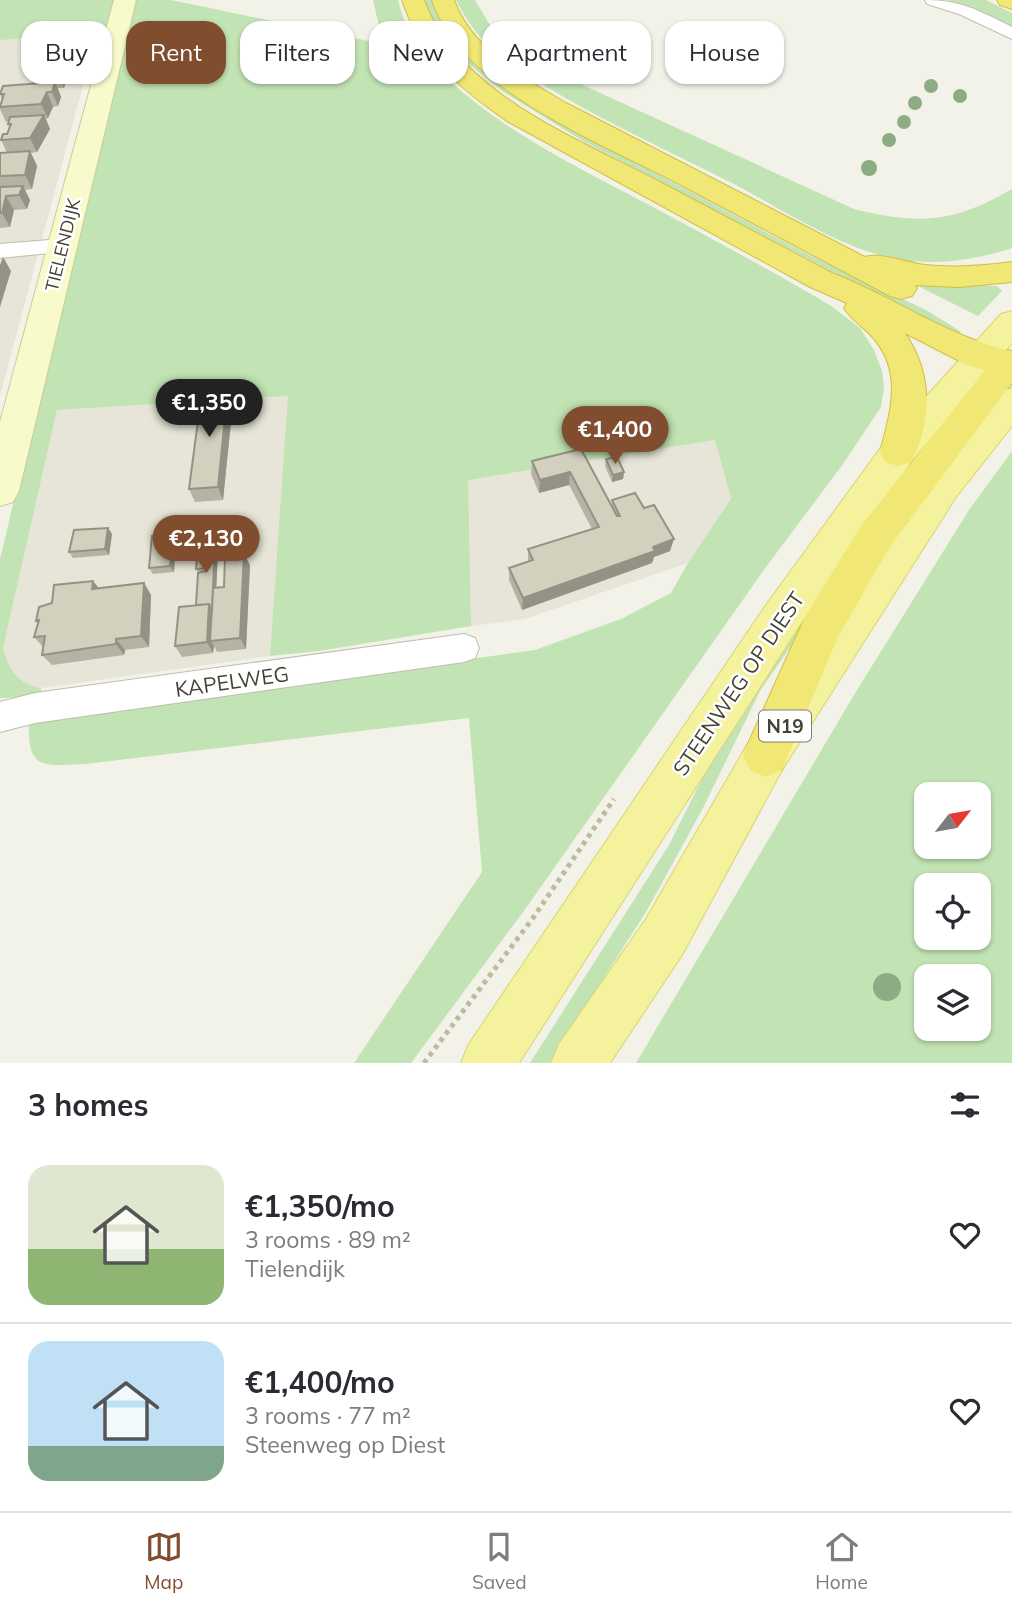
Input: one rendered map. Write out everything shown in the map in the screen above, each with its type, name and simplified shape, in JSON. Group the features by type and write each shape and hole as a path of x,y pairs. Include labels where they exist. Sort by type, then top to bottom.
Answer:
{"highway":[{"path":"413,0 425,29 437,47 488,97 558,142 829,268 1003,358"},
{"path":"443,0 466,38 497,69 517,84 829,268 879,322 897,348 910,400 898,452"},
{"path":"829,268 949,277 1012,272"}],"main road":[{"name":"STEENWEG OP DIEST","path":"488,1063 781,618 898,452 1003,358"},
{"name":"N19","path":"578,1063 664,937 766,755 943,486 1003,358"}],"street":[{"name":"TIELENDIJK","path":"0,491 125,0"},
{"path":"933,0 965,10 1012,34"},
{"path":"0,251 62,246"},
{"name":"KAPELWEG","path":"0,717 35,708 464,648"}],"shaded area":[{"path":"21,39 21,84 83,84 0,396 0,40"},
{"path":"289,396 270,656 41,688 28,686 19,680 7,661 3,648 57,410"},
{"path":"715,440 731,497 688,563 525,619 471,626 467,480"}],"green space":[{"path":"0,0 116,0 110,21 21,21 21,39 0,40"},
{"path":"134,0 171,0 272,21 240,21 240,84 355,84 355,38 369,41 369,84 454,84 504,124 544,148 831,306 860,328 874,350 882,371 884,388 881,407 843,464 766,567 526,908 411,1063 354,1063 482,872 469,718 58,765 40,762 35,757 29,737 29,721 535,650 621,619 671,593 731,498 715,440 468,480 471,626 319,651 270,656 288,396 57,410 3,648 8,663 20,680 41,688 40,697 0,698 0,559 126,33 126,84 226,84 226,21 129,21"},
{"path":"373,0 398,0 407,21 378,21"},
{"path":"424,0 432,0 442,21 432,21"},
{"path":"456,0 475,0 488,21 482,21 482,39"},
{"path":"946,0 986,0 1012,13 1012,31"},
{"path":"468,56 482,68 482,75 468,64"},
{"path":"494,84 505,84 577,131 809,255 926,310 960,331 961,335 955,336 583,141"},
{"path":"543,84 581,84 854,209 877,214 917,219 936,218 972,209 1012,189 1012,248 970,259 941,262 911,261 876,254 834,238"},
{"path":"916,285 997,286 1002,291 978,316"},
{"path":"979,374 760,691 703,808 646,912 549,1063 530,1063 669,845 722,739 855,531"},
{"path":"1012,451 1012,1063 636,1063 857,690 969,510"}],"building":[{"path":"54,84 52,92 47,92 41,104 0,107 4,94 0,94 3,86"},
{"path":"44,115 30,138 1,140 11,124 8,124 10,117"},
{"path":"30,151 25,175 0,176 0,153"},
{"path":"23,186 19,195 6,196 0,213 0,187"},
{"path":"228,388 218,487 189,489 202,390"},
{"path":"581,449 617,516 620,516 612,500 635,493 644,508 654,505 674,539 653,547 655,551 523,598 509,568 533,560 528,549 599,527 570,472 540,480 532,461"},
{"path":"617,457 624,472 613,475 606,459"},
{"path":"108,528 105,549 69,552 74,530"},
{"path":"173,534 170,566 149,568 152,536"},
{"path":"215,545 212,610 209,604 196,605 198,573 206,571 206,568 196,569 198,547"},
{"path":"244,553 240,638 210,641 213,588 224,587 225,556"},
{"path":"93,581 92,589 144,583 141,636 116,639 116,644 42,655 45,636 34,637 39,620 36,621 39,607 52,603 54,585"},
{"path":"209,604 207,642 175,646 179,607"}]}
